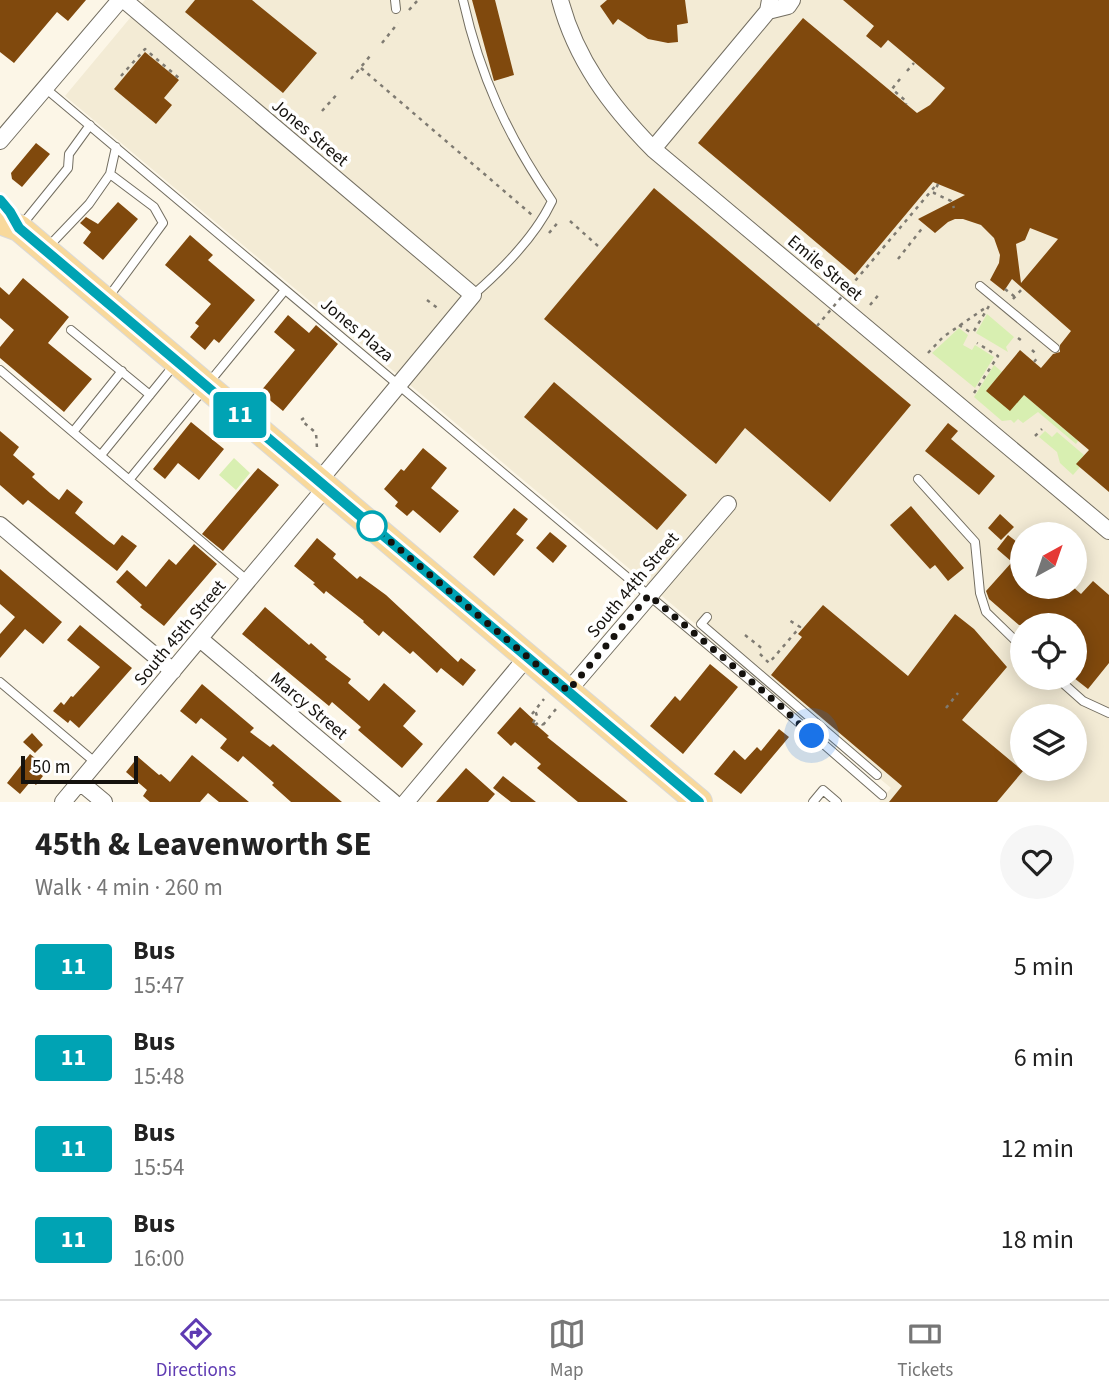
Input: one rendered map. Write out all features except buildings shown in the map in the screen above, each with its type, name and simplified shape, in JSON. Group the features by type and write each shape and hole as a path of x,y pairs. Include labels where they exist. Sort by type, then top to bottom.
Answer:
{"main road":[{"path":"0,200 10,212 9,224 45,250 527,657 561,701 699,802"}],"street":[{"path":"0,141 122,0"},
{"name":"Jones Street","path":"122,0 473,295"},
{"name":"Emile Street","path":"560,0 581,53 598,85 608,101 653,149 1109,531"},
{"path":"653,149 769,6 788,6 792,0"},
{"name":"South 45th Street","path":"63,802 248,581 398,384 473,295"},
{"name":"South 44th Street","path":"561,701 728,504"},
{"path":"0,525 173,671"},
{"name":"Marcy Street","path":"200,639 393,802"},
{"path":"406,802 527,657"},
{"path":"80,782 104,802"}],"lane":[{"path":"463,0 472,38 495,104 530,168 552,201 544,218 521,246 473,295"},
{"name":"Jones Plaza","path":"45,88 649,595 882,795"},
{"path":"9,224 68,168 69,154 90,125"},
{"path":"45,250 89,204 110,174 116,147"},
{"path":"106,301 163,223 154,207 110,174"},
{"path":"980,286 1055,348"},
{"path":"129,480 285,290"},
{"path":"71,330 150,395"},
{"path":"101,455 177,362"},
{"path":"0,370 248,581"},
{"path":"73,432 122,371"},
{"path":"918,479 975,542 980,593 986,612 1010,635"},
{"path":"707,617 701,624 877,775"},
{"path":"0,682 96,763"},
{"path":"1071,690 1083,701 1109,713"},
{"path":"813,802 823,790 837,802"}],"path":[{"path":"409,10 418,0"},
{"path":"382,43 398,23"},
{"path":"121,76 145,49 180,79"},
{"path":"351,79 370,56"},
{"path":"907,71 914,63"},
{"path":"361,68 534,217"},
{"path":"900,79 892,89 906,104"},
{"path":"322,111 340,92"},
{"path":"817,326 938,184 934,193 951,201 954,208"},
{"path":"570,221 598,246"},
{"path":"898,258 925,226"},
{"path":"1005,289 1015,298"},
{"path":"1011,302 1022,289"},
{"path":"870,305 881,292"},
{"path":"427,300 440,310"},
{"path":"928,354 943,337 959,325 989,306 972,331 959,325"},
{"path":"974,393 998,356 976,343"},
{"path":"1034,362 1036,353"},
{"path":"304,418 301,420 316,433 317,448"},
{"path":"1035,436 1042,429"},
{"path":"760,654 769,663 800,627 789,620"},
{"path":"745,635 764,650"},
{"path":"946,708 958,693"},
{"path":"531,714 543,701"},
{"path":"535,710 537,716 534,724 539,722 543,725 561,701"}],"shaded area":[{"path":"145,0 1109,0 1109,802 879,802 891,788 65,96"}],"green space":[{"path":"987,314 1014,337 1006,347 1008,352 976,333"},
{"path":"959,328 968,335 963,345 972,350 975,345 994,357 975,388 932,353"},
{"path":"994,365 1002,372 986,391 1024,395 1078,441 1076,444 1038,412 1023,423 1018,419 1014,423 1011,420 1002,421 974,397"},
{"path":"1045,431 1052,437 1057,432 1084,455 1077,464 1080,467 1073,475 1060,463 1057,452 1039,437"},
{"path":"234,458 250,473 236,490 219,475"}],"bus line":[{"name":"11","path":"0,200 19,228 699,802"}],"route":[{"path":"372,526 568,691 649,595 784,709 812,736"}]}
